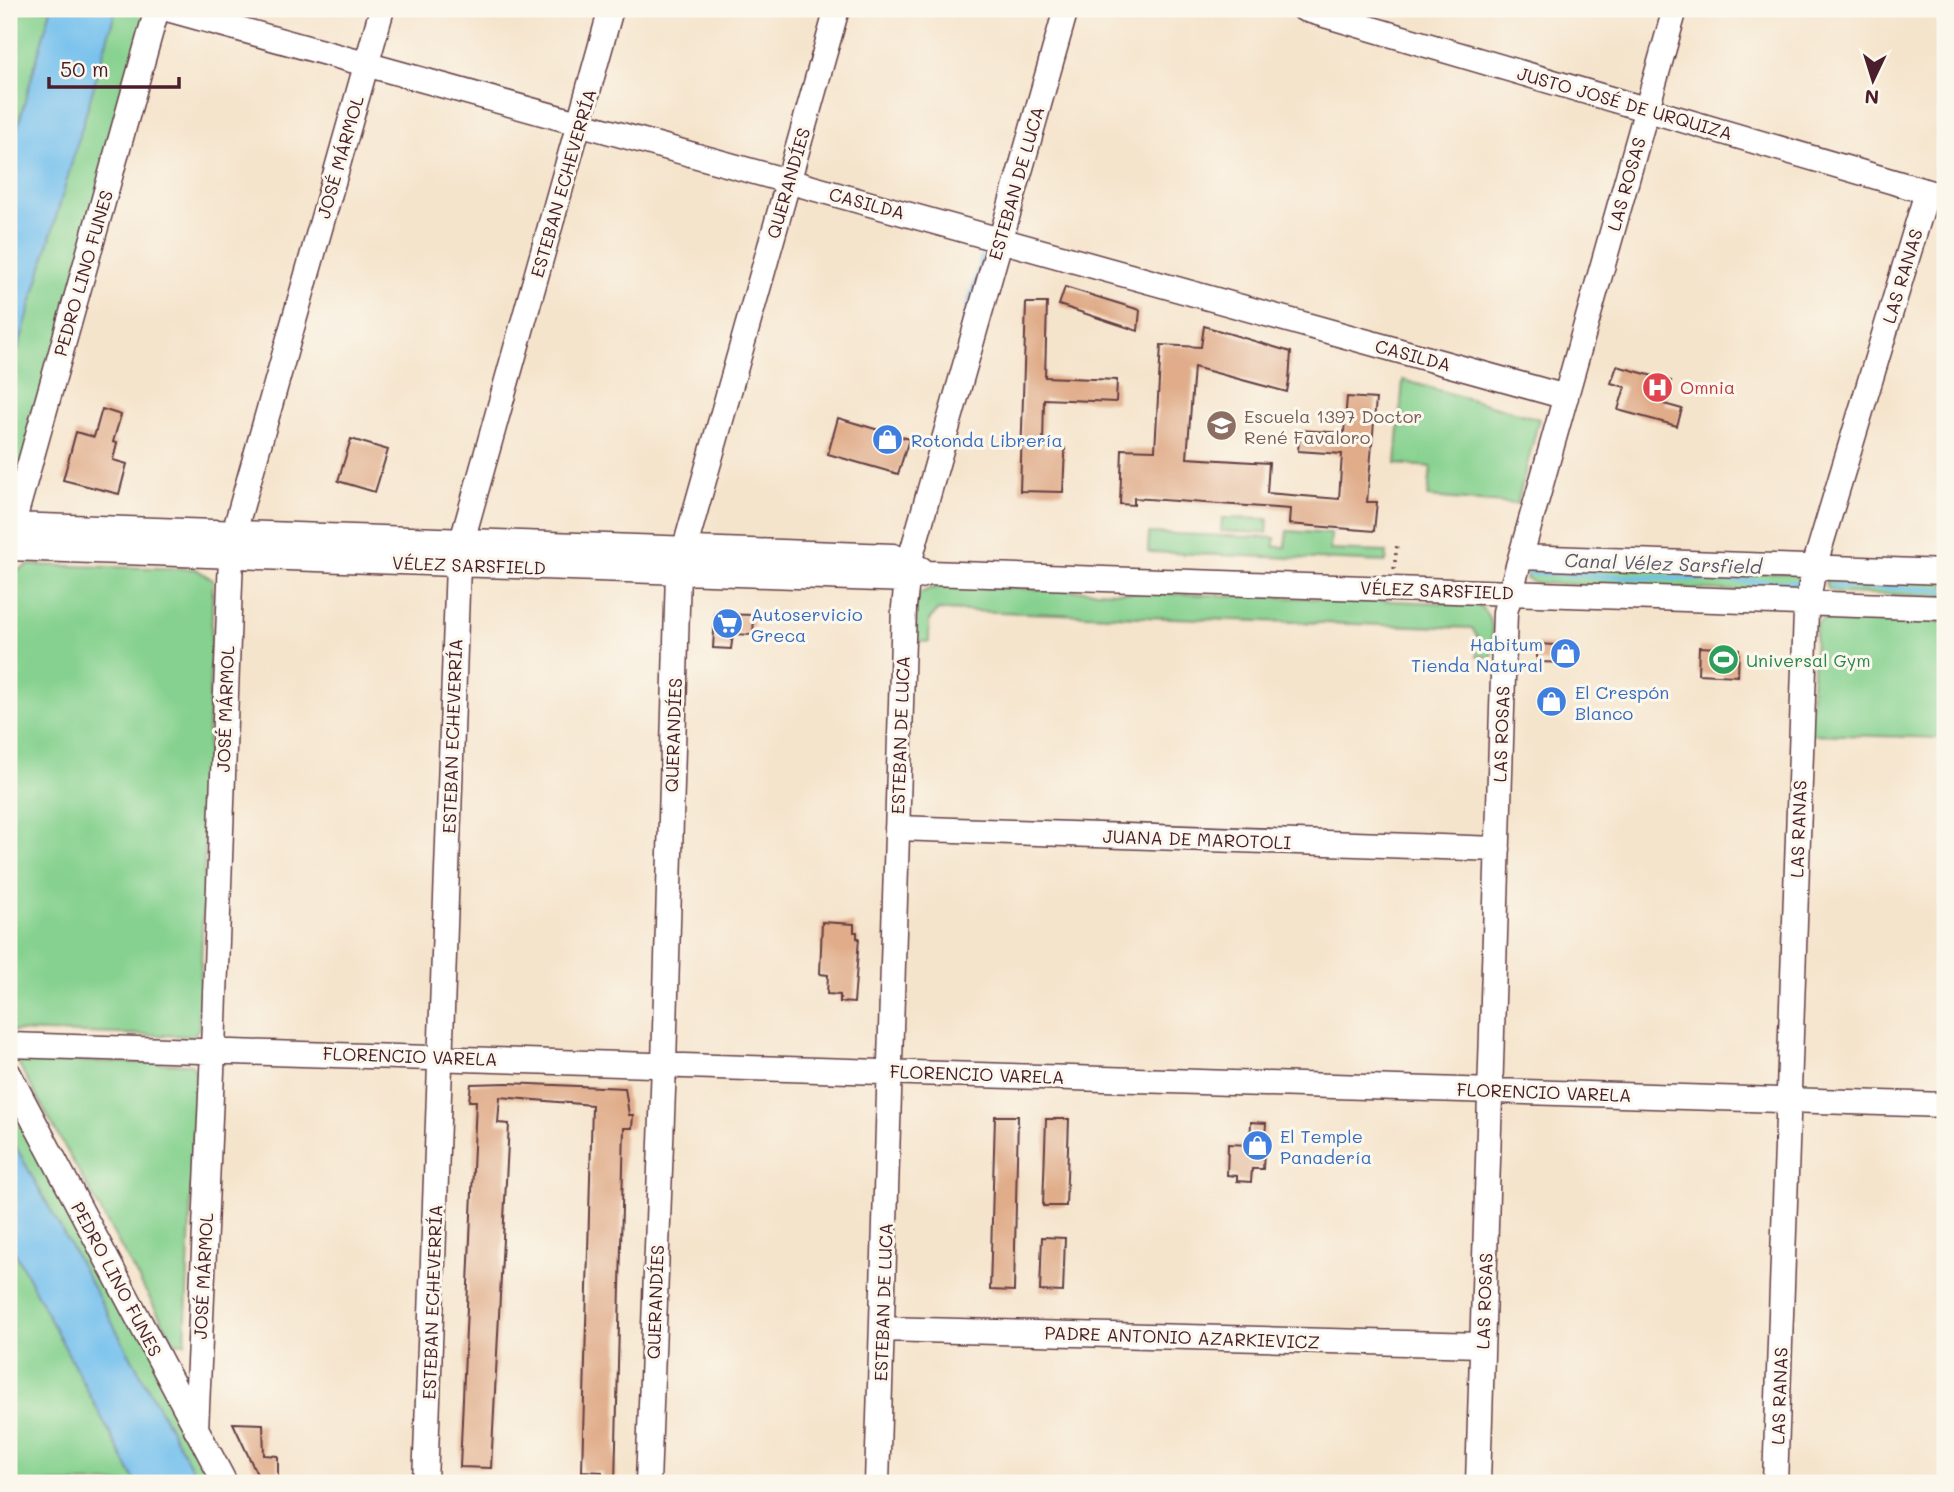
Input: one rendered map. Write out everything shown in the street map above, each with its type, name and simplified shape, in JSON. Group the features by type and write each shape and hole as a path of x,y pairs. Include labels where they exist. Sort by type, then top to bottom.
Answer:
{"street":[{"name":"PEDRO LINO FUNES","path":"10,537 157,9"},
{"name":"CASILDA","path":"167,9 788,182 1001,238 1566,397"},
{"name":"JOSÉ MÁRMOL","path":"196,1430 232,545 382,9"},
{"name":"ESTEBAN ECHEVERRÍA","path":"425,1483 460,553 611,9"},
{"name":"QUERANDÍES","path":"648,1483 681,560 837,9"},
{"name":"ESTEBAN DE LUCA","path":"877,1483 904,607 1001,238 1066,9"},
{"name":"JUSTO JOSÉ DE URQUIZA","path":"1304,9 1936,194"},
{"name":"LAS ROSAS","path":"1478,1483 1505,612 1675,9"},
{"name":"LAS RANAS","path":"1775,1483 1807,603 1814,567 1936,194"},
{"name":"VÉLEZ SARSFIELD","path":"10,537 1945,608"},
{"name":"VÉLEZ SARSFIELD","path":"1521,557 1945,572"},
{"name":"JUANA DE MAROTOLI","path":"897,828 1498,849"},
{"name":"FLORENCIO VARELA","path":"9,1045 1945,1105"},
{"name":"PEDRO LINO FUNES","path":"9,1074 225,1483"},
{"name":"PADRE ANTONIO AZARKIEVICZ","path":"882,1329 1482,1345"}],"green space":[{"path":"9,9 157,9 9,538"},
{"path":"1403,380 1539,419 1517,504 1428,497 1431,467 1396,464"},
{"path":"1222,518 1268,519 1267,533 1221,531"},
{"path":"1287,531 1331,534 1330,550 1387,552 1386,562 1148,552 1149,533 1275,538 1275,547 1285,547"},
{"path":"1529,564 1804,574 1804,589 1795,593 1535,583 1526,579"},
{"path":"28,565 196,569 213,580 199,1028 193,1036 9,1031 9,600 17,571"},
{"path":"1825,577 1945,578 1945,596 1838,593 1828,589"},
{"path":"947,586 1477,604 1491,621 1492,657 1477,656 1478,638 1472,628 938,610 929,620 929,642 916,641 916,604 919,594"},
{"path":"1836,617 1945,622 1945,738 1809,734 1816,624 1823,619"},
{"path":"22,1060 191,1064 196,1071 185,1343 174,1342 19,1065"},
{"path":"9,1074 225,1483 9,1483"}],"water":[{"path":"51,9 116,9 9,381 9,157"},
{"path":"9,1134 200,1483 136,1483 9,1241"}],"building":[{"path":"1065,287 1140,310 1138,331 1059,305"},
{"path":"1026,303 1047,303 1045,377 1117,380 1116,402 1044,399 1043,447 1065,448 1063,492 1020,491"},
{"path":"1204,326 1291,352 1289,381 1287,392 1194,367 1187,458 1269,463 1267,493 1339,499 1342,454 1298,451 1300,430 1344,433 1347,397 1376,399 1367,502 1377,502 1374,531 1289,524 1290,509 1134,498 1134,505 1120,504 1122,449 1155,450 1161,345 1201,347"},
{"path":"1617,366 1671,381 1664,404 1682,409 1677,426 1618,410 1625,387 1611,383"},
{"path":"102,409 121,415 113,442 117,443 113,460 127,464 119,494 63,480 76,432 94,437"},
{"path":"838,418 909,439 898,474 828,454"},
{"path":"351,439 388,450 375,492 338,481"},
{"path":"715,614 754,615 753,635 733,634 731,649 713,648"},
{"path":"1537,644 1574,646 1573,663 1537,662"},
{"path":"1699,647 1739,649 1738,676 1698,674"},
{"path":"822,922 854,924 854,932 857,932 859,938 854,1003 840,1002 840,995 827,994 828,975 820,974"},
{"path":"471,1084 625,1088 629,1115 633,1115 632,1128 624,1128 615,1483 602,1483 602,1472 582,1471 592,1105 500,1097 498,1123 509,1124 491,1468 460,1467 476,1101 469,1101"},
{"path":"995,1116 1018,1116 1014,1291 990,1290"},
{"path":"1046,1119 1069,1119 1066,1206 1043,1206"},
{"path":"1251,1122 1266,1123 1263,1169 1252,1169 1251,1182 1237,1181 1237,1176 1227,1175 1228,1144 1250,1145"},
{"path":"1042,1237 1065,1238 1063,1292 1040,1291"},
{"path":"233,1423 263,1424 264,1455 278,1456 278,1483 261,1483"}],"waterway":[{"path":"964,323 982,258"},
{"name":"Canal Vélez Sarsfield","path":"1528,573 1797,583"},
{"name":"Canal Vélez Sarsfield","path":"1833,586 1945,590"}],"place":[{"name":"Omnia","path":"1657,387"},
{"name":"Escuela 1397 Doctor René Favaloro","path":"1221,426"},
{"name":"Rotonda Librería","path":"888,440"},
{"name":"Autoservicio Greca","path":"728,624"},
{"name":"Habitum Tienda Natural","path":"1566,654"},
{"name":"Universal Gym","path":"1723,660"},
{"name":"El Crespón Blanco","path":"1552,702"},
{"name":"El Temple Panadería","path":"1257,1146"}]}
